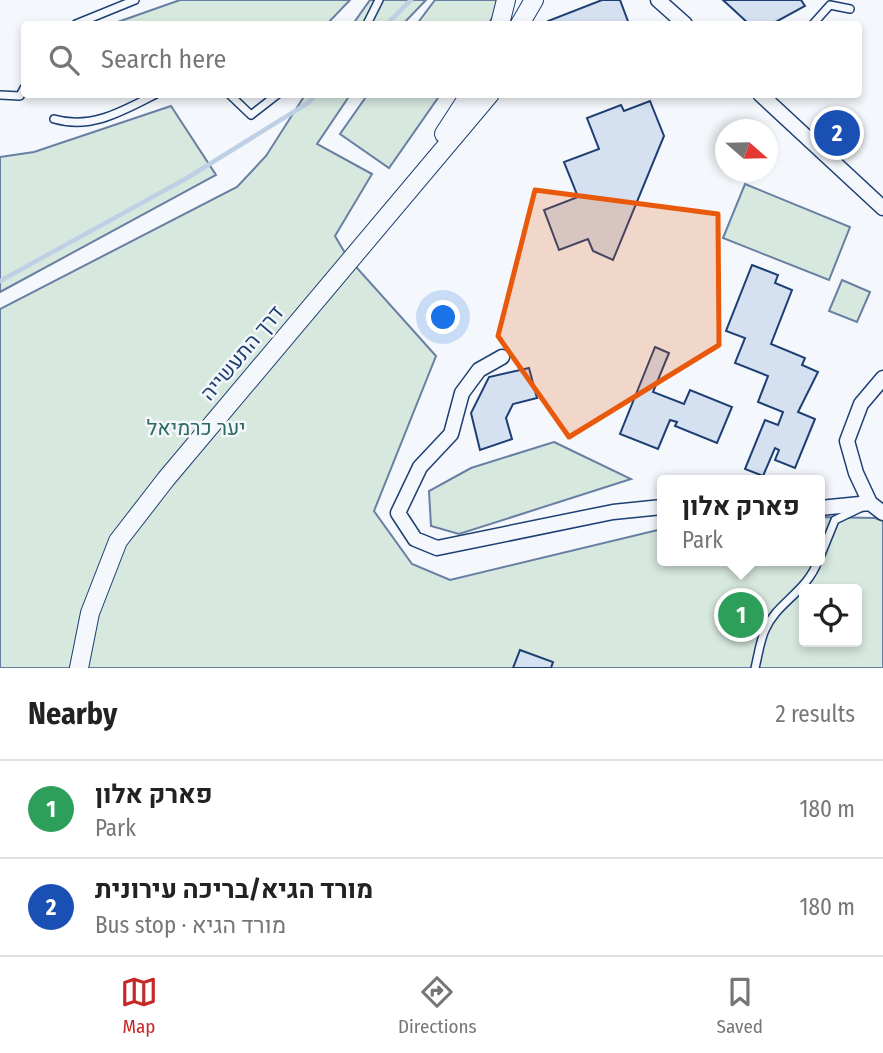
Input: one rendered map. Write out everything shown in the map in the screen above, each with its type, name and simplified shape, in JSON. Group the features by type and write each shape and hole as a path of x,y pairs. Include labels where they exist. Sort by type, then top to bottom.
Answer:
{"street":[{"path":"501,21 506,0"},
{"path":"522,21 534,0"},
{"path":"658,0 682,21"},
{"name":"דרך התעשייה","path":"409,190 467,98"},
{"name":"דרך התעשייה","path":"79,668 90,614 118,541 166,479 487,98"},
{"path":"764,98 883,208"},
{"path":"502,357 479,370 462,393 451,434 420,467 398,513 415,539 437,548 613,512 657,508"},
{"path":"883,378 861,404 847,441 856,473 870,503 883,513"},
{"path":"825,508 870,503"}],"lane":[{"path":"83,21 135,0"},
{"path":"368,21 379,0"},
{"path":"816,21 830,5 850,9"},
{"path":"0,95 21,94"},
{"path":"54,119 71,124 107,119 148,98"},
{"path":"233,98 251,115 273,98"},
{"path":"825,544 835,520 870,503"},
{"path":"755,668 765,630 776,613 809,582 816,566"}],"highlighted area":[{"path":"535,190 718,214 719,345 569,437 498,336"}],"green space":[{"path":"180,0 350,0 330,21 120,21"},
{"path":"370,0 426,0 406,21 355,21"},
{"path":"435,0 495,0 501,5 490,21 419,21"},
{"name":"יער כרמיאל","path":"303,98 348,98 317,144 372,174 335,236 348,258 436,356 374,511 412,564 450,580 657,530 657,566 825,566 825,517 875,518 883,521 883,668 0,668 0,309 237,187 266,156"},
{"path":"365,98 438,98 389,168 340,134"},
{"path":"171,106 216,175 0,292 0,157 34,152"},
{"path":"745,184 850,227 829,280 723,238"},
{"path":"842,280 870,292 857,322 829,311"},
{"path":"554,442 631,479 459,534 431,526 429,491 471,468"}],"building":[{"path":"602,0 620,0 628,21 548,21"},
{"path":"723,0 801,0 805,6 778,21 746,21"},
{"path":"650,101 664,136 613,260 593,251 588,239 559,250 544,210 578,197 564,162 599,149 587,118 621,105 624,111"},
{"path":"752,265 778,275 775,283 792,290 771,344 805,358 802,365 818,372 798,412 815,419 795,468 775,460 779,450 775,448 763,475 745,469 765,420 778,425 783,412 758,402 768,376 735,363 745,338 726,331"},
{"path":"655,347 669,353 653,392 684,404 690,390 732,407 717,443 675,426 677,422 670,420 658,449 620,434"},
{"path":"529,368 537,398 513,404 506,418 512,439 480,450 471,413 489,377"},
{"path":"520,650 553,662 551,668 513,668"}],"waterway":[{"path":"390,21 411,0"},
{"path":"0,281 187,178 313,98"}],"place":[{"name":"מורד הגיא/בריכה עירונית","path":"837,133"},
{"name":"פארק אלון","path":"741,615"}]}
